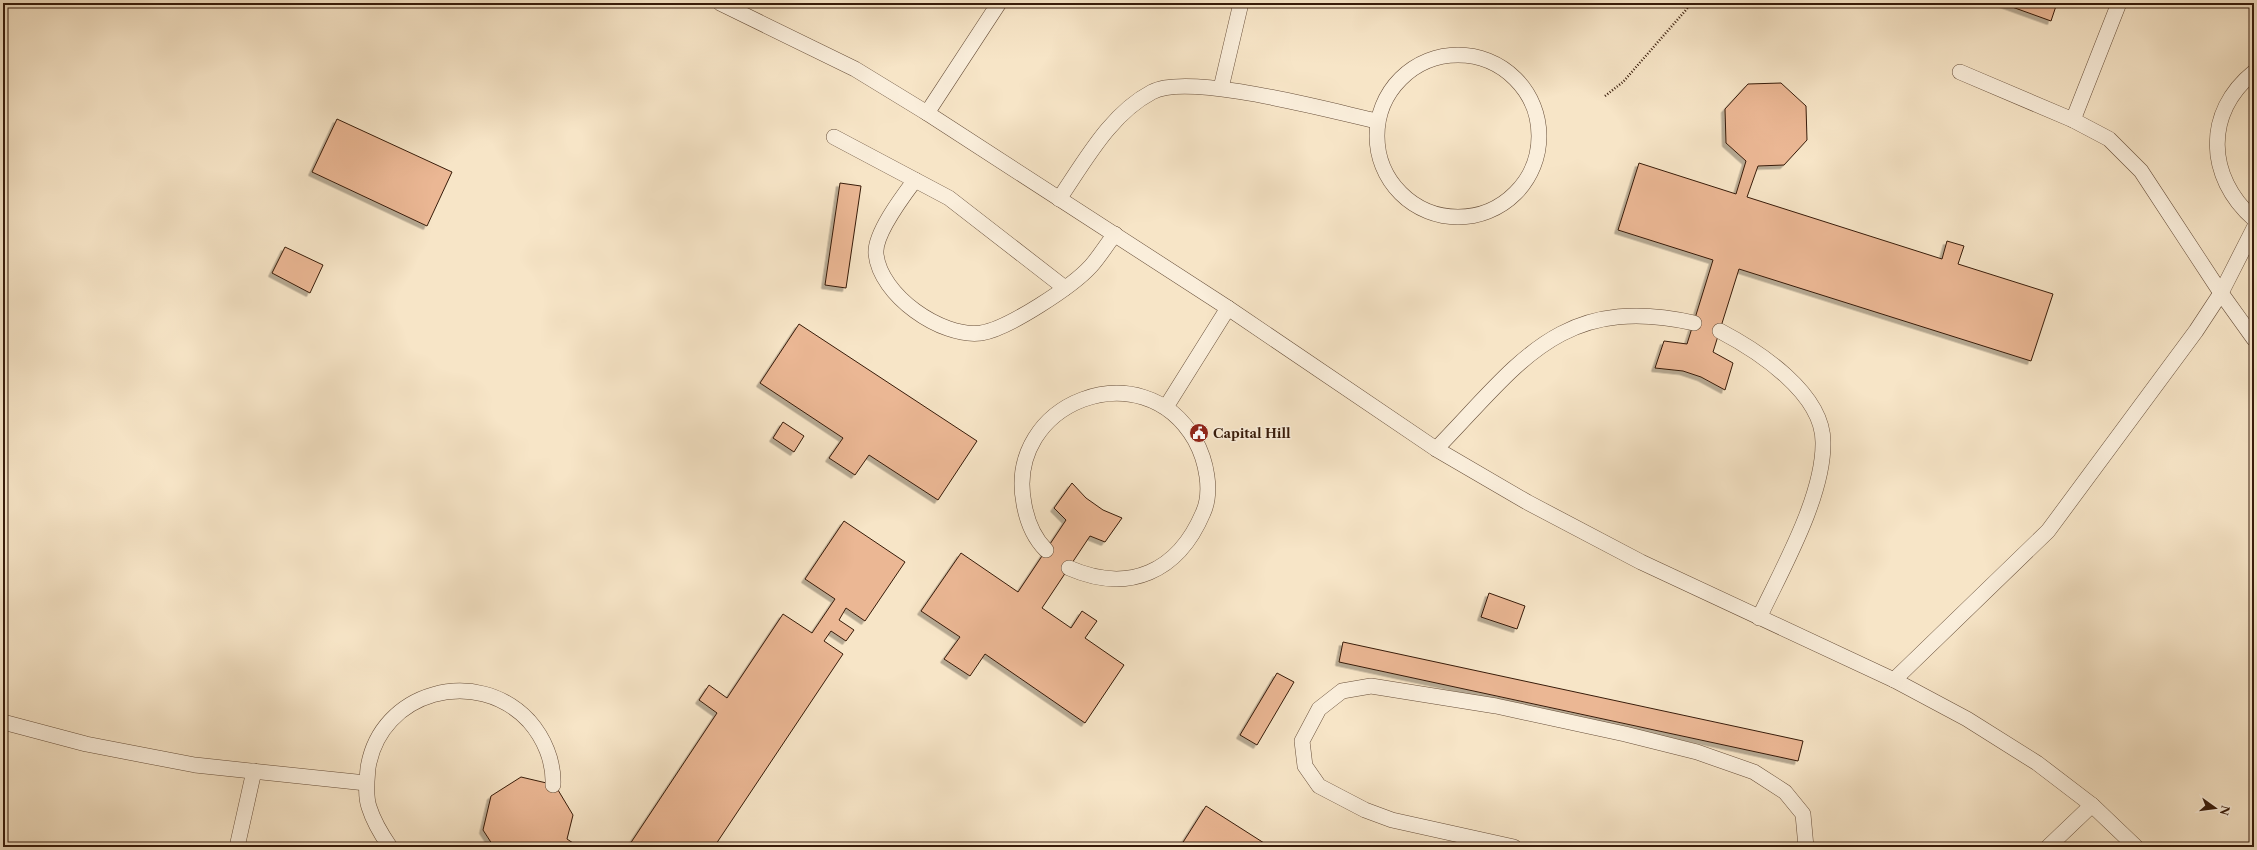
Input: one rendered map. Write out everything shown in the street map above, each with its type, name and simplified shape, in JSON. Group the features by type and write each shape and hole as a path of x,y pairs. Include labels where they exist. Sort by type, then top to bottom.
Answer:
{"lane":[{"path":"720,3 855,69 927,112 1228,308 1436,449 1527,502 1641,562 1894,680 1967,719 2031,759 2092,805 2136,847"},
{"path":"927,112 999,3"},
{"path":"1221,88 1241,3"},
{"path":"2073,120 2119,3"},
{"path":"1452,54 1473,55 1493,62 1505,70 1525,90 1534,108 1539,130 1538,151 1531,171 1519,189 1503,203 1484,213 1463,218 1442,216 1422,210 1410,202 1390,182 1381,163 1376,142 1377,121 1384,100 1396,82 1412,68 1431,58 1452,54"},
{"path":"1960,72 2073,120 2109,139 2141,171 2221,293 2254,339"},
{"path":"2254,72 2242,81 2228,99 2220,121 2216,143 2219,166 2227,188 2240,206 2254,219"},
{"path":"1059,199 1104,133 1126,110 1152,92 1180,85 1221,88 1377,121"},
{"path":"834,137 949,198 1065,288"},
{"path":"915,180 893,210 881,235 876,253 883,278 900,298 932,322 956,332 982,333 1008,324 1065,288 1091,266 1115,234"},
{"path":"1894,680 2048,531 2196,331 2221,293 2254,228"},
{"path":"1166,407 1228,308"},
{"path":"1436,449 1530,353 1561,332 1592,320 1631,315 1673,318 1694,323"},
{"path":"1720,331 1770,361 1797,386 1816,412 1823,441 1820,470 1812,503 1759,618"},
{"path":"1046,550 1041,545 1027,519 1021,491 1024,462 1036,435 1056,413 1081,398 1110,392 1138,395 1166,407 1187,427 1202,452 1208,482 1204,511 1192,537 1173,559 1147,574 1118,580 1090,577 1069,568"},
{"path":"1514,847 1392,820 1365,810 1319,786 1305,766 1302,741 1319,709 1342,691 1372,686 1496,706 1625,734 1697,752 1754,772 1785,792 1803,814 1806,847"},
{"path":"390,847 377,828 369,806 366,783 370,759 379,737 393,719 411,704 433,694 456,690 480,692 494,697 521,713 537,730 547,751 553,774 553,785"},
{"path":"3,722 86,744 195,765 366,783"},
{"path":"237,847 254,772"},
{"path":"2048,847 2092,805"}],"path":[{"path":"1605,96 1622,82 1692,3"}],"building":[{"path":"2001,3 2057,3 2051,21"},
{"path":"1781,83 1806,106 1807,140 1784,165 1758,166 1747,197 1942,259 1947,241 1964,246 1958,264 2053,294 2031,361 1739,269 1713,352 1733,363 1725,390 1701,377 1683,371 1655,368 1664,341 1687,344 1713,260 1618,230 1639,163 1736,194 1746,161 1726,143 1725,109 1748,84"},
{"path":"337,119 452,172 427,226 312,172"},
{"path":"840,183 861,186 846,288 825,285"},
{"path":"285,247 323,265 310,293 272,273"},
{"path":"799,324 977,441 938,500 869,455 855,475 829,458 843,438 760,383"},
{"path":"783,422 804,436 794,452 773,438"},
{"path":"1072,483 1086,498 1103,510 1122,518 1105,542 1090,536 1042,608 1071,628 1082,611 1097,621 1085,638 1124,665 1085,723 985,654 970,676 944,659 960,637 921,611 961,553 1018,592 1066,520 1054,508"},
{"path":"844,521 905,562 865,621 846,608 839,620 854,630 846,641 831,631 824,641 843,654 714,847 628,847 717,713 699,700 709,685 727,698 783,614 812,633 835,599 805,579"},
{"path":"1489,593 1525,606 1517,629 1481,617"},
{"path":"1343,642 1803,741 1798,761 1339,662"},
{"path":"1277,673 1294,682 1257,745 1240,735"},
{"path":"521,777 555,785 573,815 567,839 579,847 494,847 483,830 491,796"},
{"path":"1206,806 1264,843 1261,847 1180,847"}],"place":[{"name":"Capital Hill","path":"1199,433"}]}
